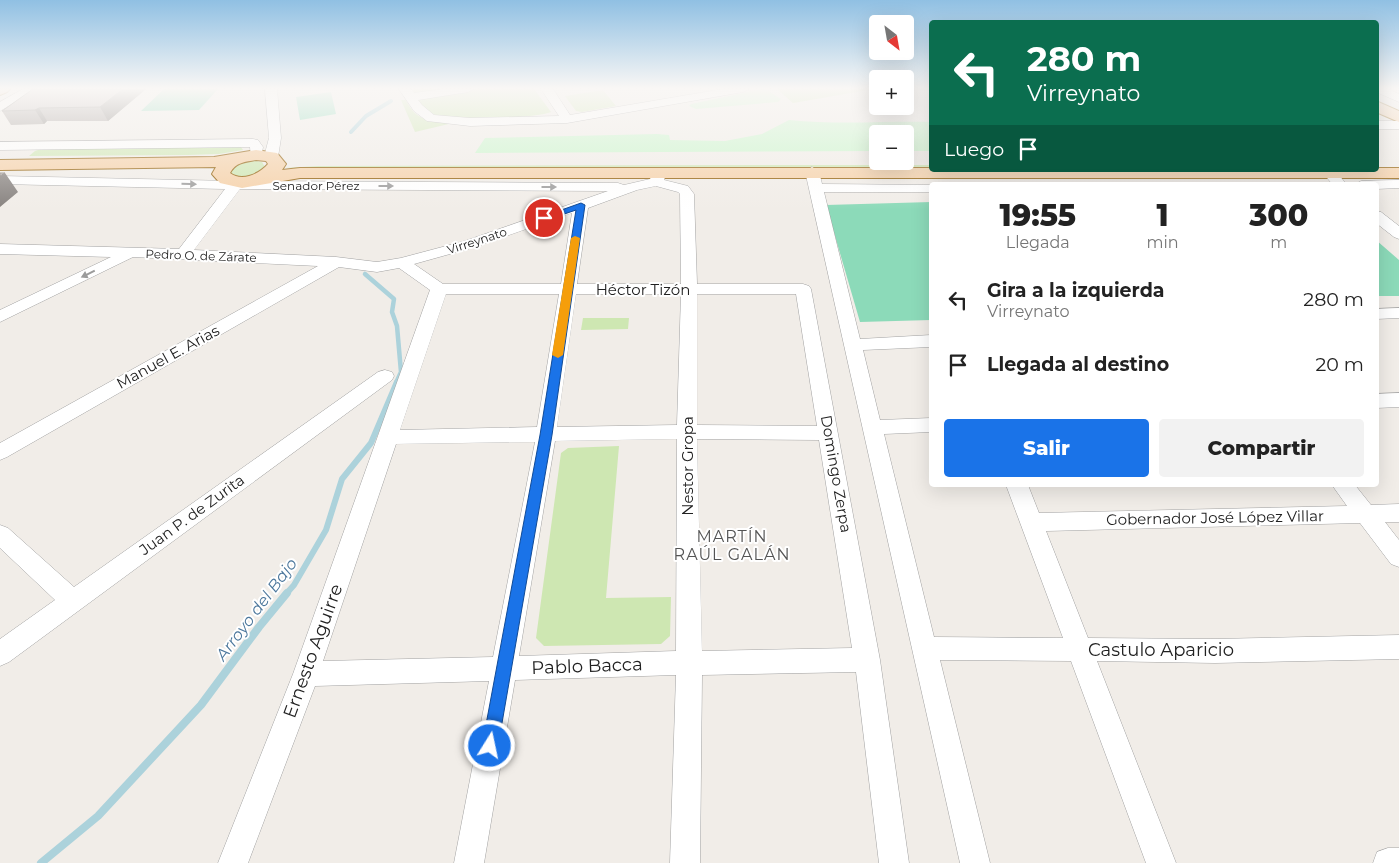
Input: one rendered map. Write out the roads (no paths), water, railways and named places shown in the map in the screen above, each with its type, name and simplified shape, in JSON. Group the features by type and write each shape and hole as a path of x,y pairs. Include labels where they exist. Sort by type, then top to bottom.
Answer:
{"main road":[{"path":"261,178 275,169 268,158"},
{"path":"2,171 268,158 299,163 869,161"},
{"path":"1379,158 1399,162"},
{"path":"232,182 221,174 222,169 233,160"},
{"path":"914,161 929,161"},
{"path":"2,171 201,173 232,182 300,173 814,180 1247,172"},
{"path":"1308,172 1346,177 1399,172"}],"street":[{"path":"0,146 252,143 268,158 276,138 275,129"},
{"path":"2,171 29,146"},
{"path":"1346,177 1399,184"},
{"name":"Virreynato","path":"402,263 470,244 658,178"},
{"name":"Nestor Gropa","path":"658,178 683,189 687,194 689,290 687,432 688,663 685,863"},
{"path":"929,188 814,180 975,863"},
{"path":"183,254 232,182"},
{"name":"Senador Pérez","path":"232,182 633,187"},
{"path":"469,863 546,435 581,205"},
{"path":"1379,217 1399,234"},
{"name":"Pedro O. de Zárate","path":"0,249 183,254 336,262 377,267 402,263"},
{"path":"0,316 131,253"},
{"name":"Manuel E. Arias","path":"0,452 336,262"},
{"path":"402,263 439,289"},
{"name":"Héctor Tizón","path":"439,289 803,289"},
{"name":"Ernesto Aguirre","path":"233,863 306,674 439,289"},
{"name":"Domingo Zerpa","path":"803,289 867,660 894,863"},
{"path":"1379,314 1399,313"},
{"path":"852,346 929,341"},
{"name":"Juan P. de Zurita","path":"0,654 385,376"},
{"path":"1379,401 1399,400"},
{"path":"871,427 929,425"},
{"path":"388,437 687,432 828,433"},
{"path":"1018,487 1160,863"},
{"path":"1345,487 1399,557"},
{"name":"Gobernador José López Villar","path":"1031,522 1399,513"},
{"path":"0,534 73,602"},
{"name":"Castulo Aparicio","path":"924,648 1215,651 1399,647"},
{"name":"Pablo Bacca","path":"306,674 867,660"},
{"path":"1388,863 1399,863"}],"waterway":[{"name":"Arroyo del Bajo","path":"365,274 394,299 392,312 397,326 401,372 396,383"},
{"name":"Arroyo del Bajo","path":"286,594 294,585 326,530 342,479 371,443 397,382"},
{"name":"Arroyo del Bajo","path":"41,863 98,816 201,705 259,627 287,593"}],"district":[{"name":"MARTÍN RAÚL GALÁN","path":"732,545"}]}
